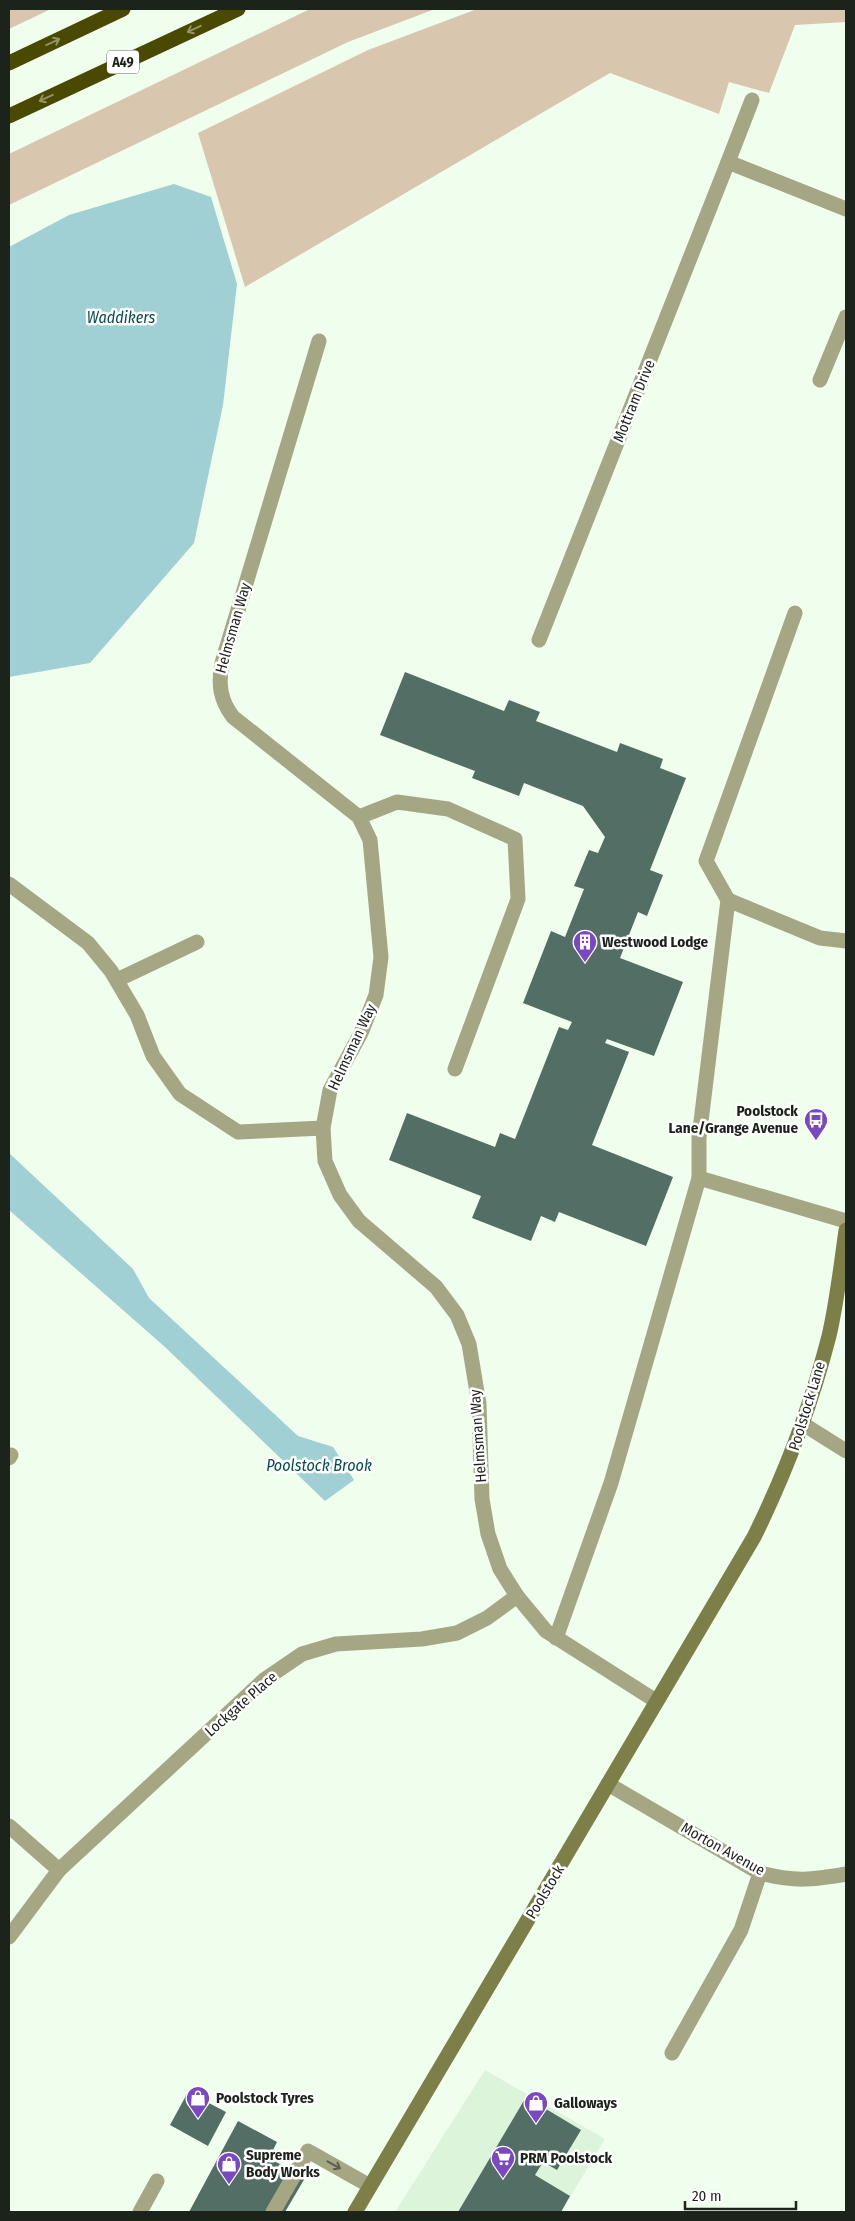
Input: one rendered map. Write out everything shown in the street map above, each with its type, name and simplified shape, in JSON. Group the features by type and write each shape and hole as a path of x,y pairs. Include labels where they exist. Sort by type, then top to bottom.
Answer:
{"highway":[{"path":"9,63 123,9"},
{"name":"A49","path":"9,116 238,9"}],"main road":[{"name":"Poolstock Lane","path":"735,1571 772,1501 803,1424 829,1335 846,1230"},
{"name":"Poolstock","path":"355,2212 656,1701 735,1571"}],"street":[{"name":"Mottram Drive","path":"540,640 752,100"},
{"path":"728,162 846,209"},
{"path":"820,380 846,317"},
{"name":"Helmsman Way","path":"319,341 222,663 218,682 224,706 233,717 359,818 370,840 381,956 376,995 361,1033 330,1090 323,1128 325,1161 340,1195 359,1221 436,1287 457,1315 468,1344 479,1404 482,1499 488,1534 500,1569 517,1596 546,1631 656,1701"},
{"path":"556,1638 611,1483 699,1178 700,1138 728,900 706,861 795,613"},
{"path":"359,818 397,802 406,803 448,809 515,839 518,899 455,1069"},
{"path":"9,884 88,943 117,980 137,1016 153,1056 180,1094 238,1132 323,1128"},
{"path":"728,900 820,938 846,941"},
{"path":"117,980 197,942"},
{"path":"699,1178 846,1221"},
{"path":"803,1424 846,1451"},
{"name":"Lockgate Place","path":"9,1937 59,1870 264,1680 302,1654 336,1644 422,1639 457,1632 487,1618 517,1596"},
{"name":"Morton Avenue","path":"608,1784 760,1873 788,1880 819,1879 846,1874"},
{"path":"9,1826 59,1870"},
{"path":"672,2053 741,1930 760,1873"},
{"path":"273,2212 308,2151 370,2186"},
{"path":"140,2212 156,2181"}],"shaded area":[{"path":"9,9 51,9 9,29"},
{"path":"310,9 435,9 348,42 9,205 9,154"},
{"path":"477,9 846,9 846,22 795,25 769,93 729,82 719,114 610,73 245,287 198,133 368,50"},
{"path":"485,2070 605,2139 561,2212 395,2212"}],"water":[{"name":"Waddikers","path":"174,184 211,197 237,284 223,405 194,543 90,663 9,677 9,247 69,215"},
{"name":"Poolstock Brook","path":"9,1153 133,1269 149,1298 298,1436 333,1447 354,1480 325,1501 165,1347 9,1210"}],"building":[{"name":"Westwood Lodge","path":"405,672 504,711 509,700 540,712 536,721 617,752 620,743 663,759 660,768 686,778 650,870 663,875 647,916 638,912 620,958 683,982 654,1056 607,1039 605,1043 629,1052 592,1145 673,1177 646,1246 559,1212 555,1222 541,1216 531,1241 472,1218 481,1196 389,1160 407,1113 495,1147 500,1133 515,1139 559,1027 568,1030 572,1022 523,1003 551,931 565,937 584,889 574,886 589,850 598,853 605,837 583,806 524,783 519,796 472,778 475,771 380,735"},
{"name":"Poolstock Tyres","path":"188,2092 226,2112 208,2146 170,2125"},
{"path":"526,2097 581,2130 557,2170 543,2162 535,2175 570,2196 561,2212 458,2212"},
{"name":"Supreme Body Works","path":"238,2121 277,2142 269,2158 305,2178 285,2212 189,2212"}],"place":[{"name":"Westwood Lodge","path":"585,963"},
{"name":"Poolstock Lane/Grange Avenue","path":"816,1141"},
{"name":"Poolstock Tyres","path":"198,2119"},
{"name":"Galloways","path":"536,2124"},
{"name":"PRM Poolstock","path":"503,2179"},
{"name":"Supreme Body Works","path":"229,2185"}]}
